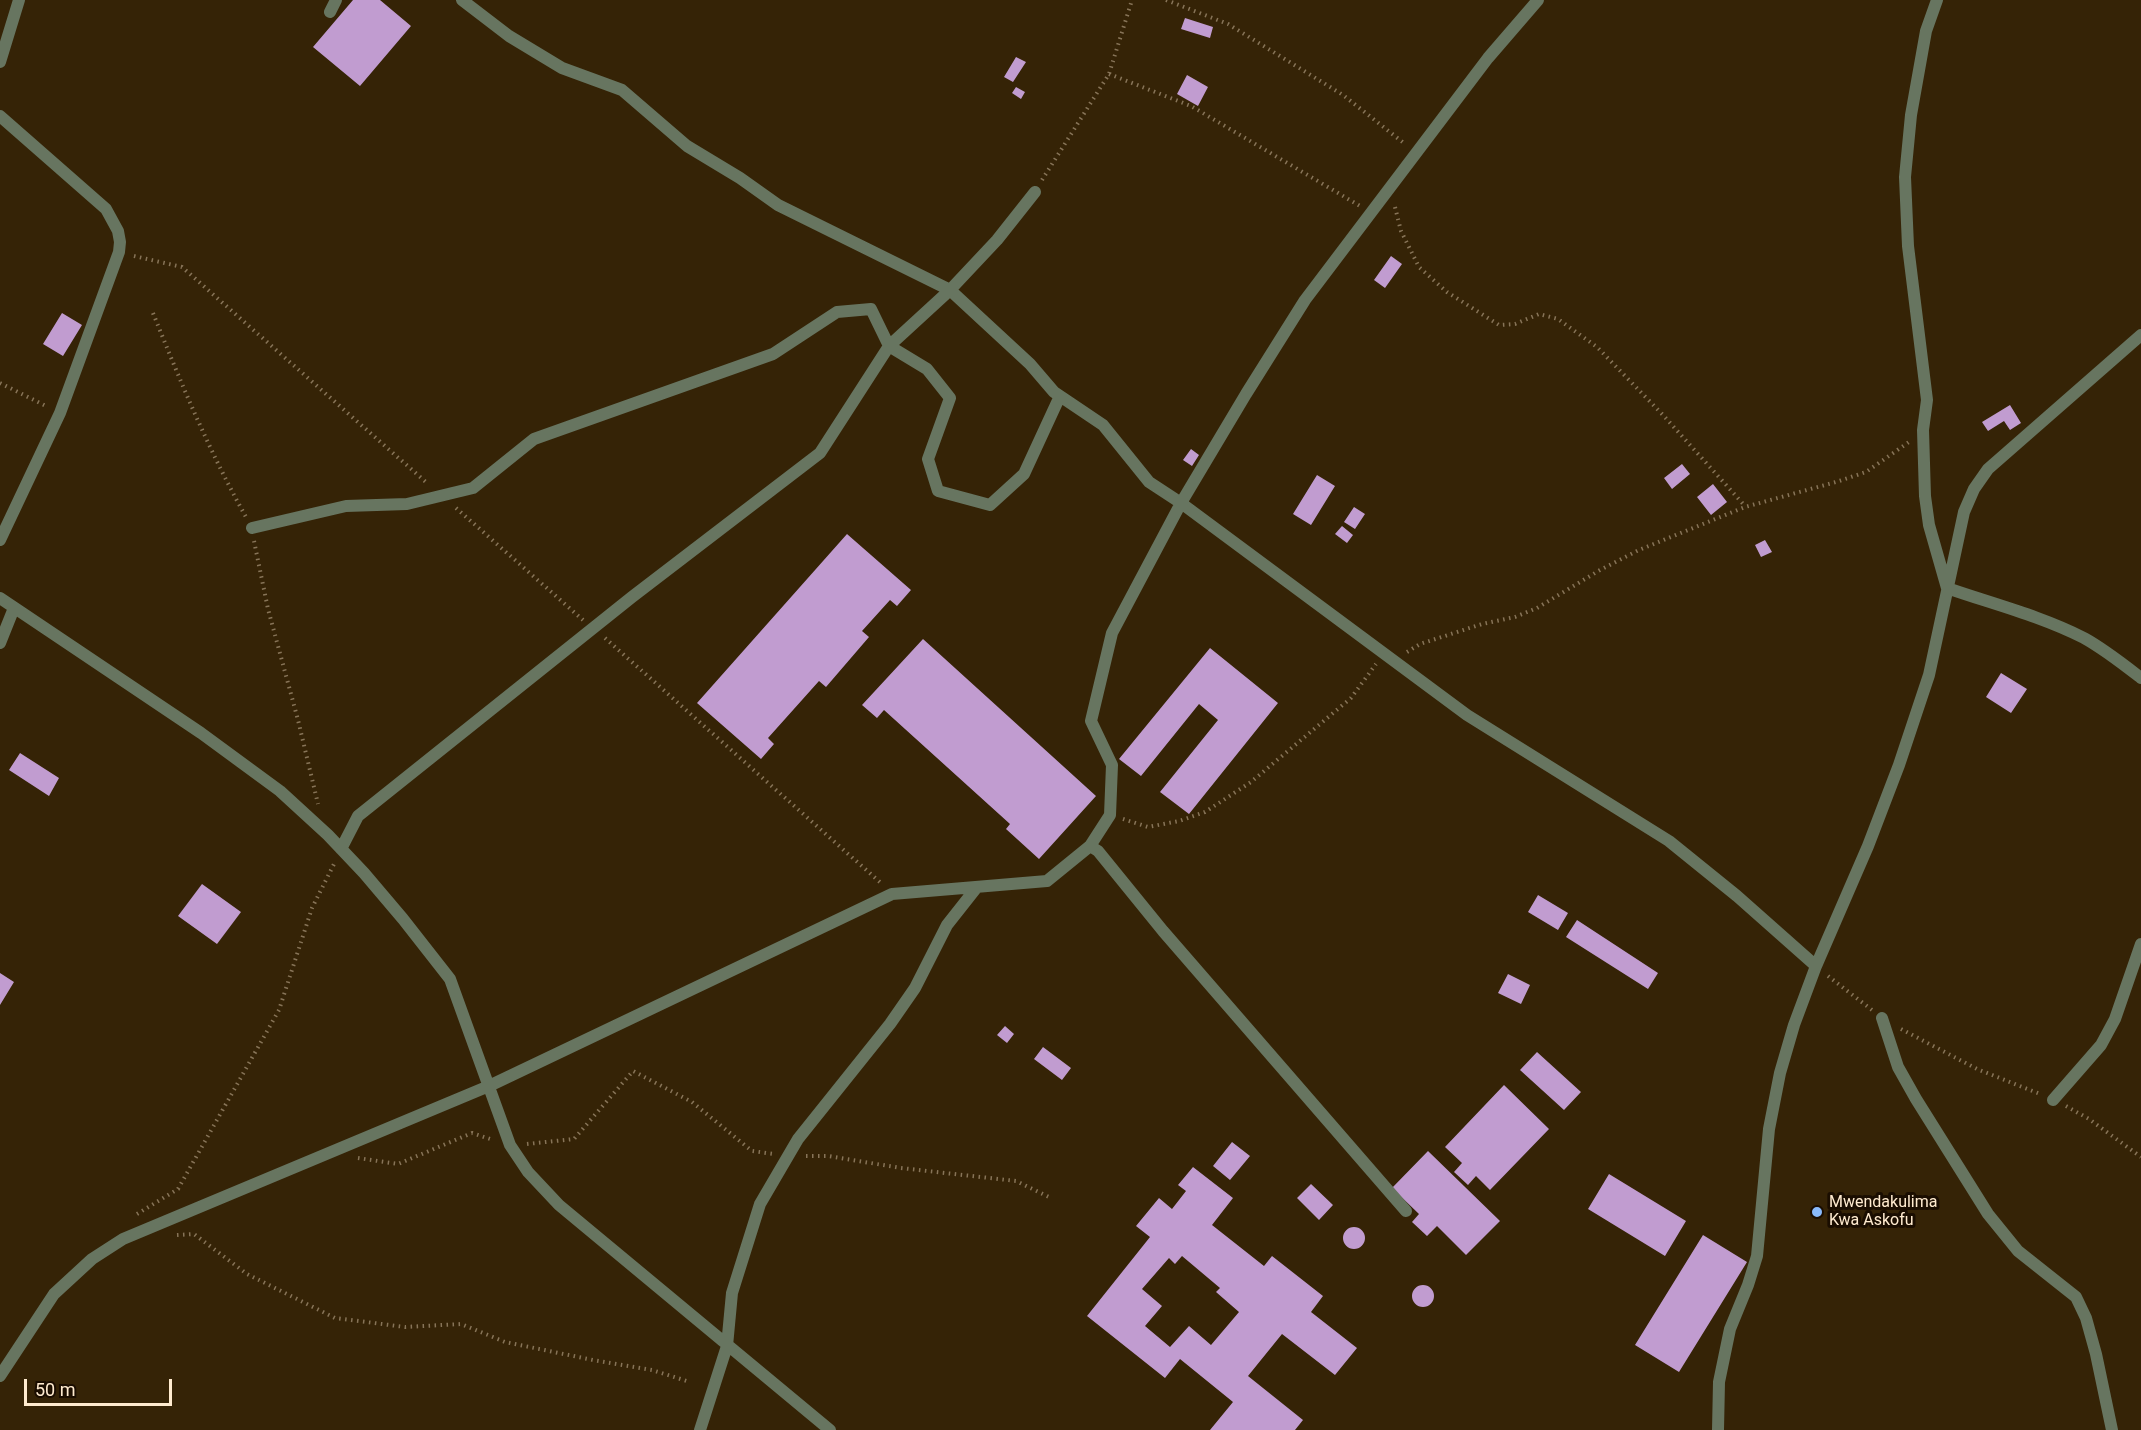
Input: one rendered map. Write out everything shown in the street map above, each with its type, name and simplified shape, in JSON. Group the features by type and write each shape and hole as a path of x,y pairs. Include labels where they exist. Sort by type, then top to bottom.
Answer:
{"street":[{"path":"0,62 19,0"},
{"path":"330,12 336,0"},
{"path":"462,0 509,36 562,68 622,90 687,146 740,178 778,205 950,290 1030,364 1054,392 1103,425 1149,482 1181,503 1467,716 1669,841 1737,896 1816,966"},
{"path":"0,1376 54,1294 92,1259 123,1239 489,1086 892,894 1047,881 1090,846 1110,815 1112,765 1091,721 1112,633 1181,503 1305,300 1488,58 1538,0"},
{"path":"1937,0 1926,31 1915,94 1905,177 1908,246 1926,391 1923,430 1925,496 1927,515 1947,588"},
{"path":"0,116 106,209 118,231 120,242 119,252 60,413 0,540"},
{"path":"341,849 358,816 593,628 820,453 889,346 950,290 997,240 1035,192"},
{"path":"252,528 346,506 408,504 473,488 534,439 773,354 837,312 871,309 889,346 927,369 950,398 928,459 938,490 948,494 990,505 1024,474 1060,396"},
{"path":"1718,1430 1719,1382 1730,1329 1757,1256 1769,1129 1780,1073 1794,1025 1816,966 1868,846 1899,765 1929,675 1964,512 1974,489 1988,469 2141,335"},
{"path":"1947,588 2058,626 2095,645 2141,678"},
{"path":"0,598 201,734 280,791 341,849 404,918 450,979 510,1145 528,1172 559,1205 830,1430"},
{"path":"0,643 14,608"},
{"path":"1090,846 1098,851 1163,931 1406,1211"},
{"path":"700,1430 727,1346 732,1293 760,1204 798,1140 890,1024 915,988 947,925 977,887"},
{"path":"2053,1100 2101,1045 2115,1019 2141,944"},
{"path":"1882,1018 1898,1067 1988,1214 2018,1251 2076,1297 2086,1318 2096,1353 2112,1430"}],"path":[{"path":"1035,192 1109,74 1132,0"},
{"path":"1166,0 1228,24 1343,95 1416,152"},
{"path":"1109,74 1191,106 1371,212"},
{"path":"1390,189 1401,231 1419,267 1447,292 1499,325 1515,324 1539,314 1558,319 1597,347 1663,415 1745,507"},
{"path":"119,252 182,267 892,894"},
{"path":"0,383 60,413"},
{"path":"1110,815 1148,827 1179,821 1205,812 1251,782 1352,698 1388,657 1420,644 1482,624 1515,617 1537,608 1600,570 1640,550 1745,507 1866,472 1894,454 1923,430"},
{"path":"1816,966 1882,1018 1940,1051 2053,1100 2089,1119 2141,1156"},
{"path":"356,1158 398,1164 472,1134 510,1145 574,1139 633,1071 692,1102 752,1151 779,1154"},
{"path":"798,1156 828,1156 901,1168 1016,1181 1051,1198"},
{"path":"170,1236 194,1234 247,1274 335,1318 405,1328 461,1324 505,1342 652,1370 690,1382"}],"building":[{"path":"353,0 380,0 411,26 360,86 313,47"},
{"path":"1185,18 1213,27 1210,38 1181,29"},
{"path":"1016,57 1026,62 1013,82 1004,77"},
{"path":"1187,75 1208,87 1198,106 1177,94"},
{"path":"1016,87 1025,92 1021,99 1012,93"},
{"path":"1391,256 1402,264 1385,288 1374,280"},
{"path":"62,313 82,325 63,356 43,344"},
{"path":"2010,405 2021,423 2010,430 2004,421 1988,431 1982,422"},
{"path":"1191,449 1199,455 1192,466 1183,460"},
{"path":"1682,464 1690,474 1672,489 1664,478"},
{"path":"1317,475 1335,486 1311,525 1293,514"},
{"path":"1713,484 1727,502 1711,515 1697,497"},
{"path":"1354,507 1365,514 1355,529 1344,522"},
{"path":"1342,526 1353,535 1347,543 1335,534"},
{"path":"847,534 911,590 897,606 890,600 862,631 869,637 826,687 819,681 768,738 774,744 761,759 697,703"},
{"path":"1765,540 1772,552 1761,557 1755,545"},
{"path":"923,639 1096,796 1039,859 1006,829 1010,824 884,710 877,718 862,705"},
{"path":"1210,648 1278,703 1189,814 1160,792 1218,720 1199,704 1141,776 1119,759"},
{"path":"2001,673 2027,689 2011,713 1986,697"},
{"path":"20,753 59,778 49,796 9,770"},
{"path":"202,884 241,912 217,944 178,916"},
{"path":"1538,895 1568,913 1558,930 1528,912"},
{"path":"1577,920 1658,973 1648,989 1566,937"},
{"path":"0,973 14,982 0,1005"},
{"path":"1508,974 1530,985 1521,1004 1498,993"},
{"path":"1005,1026 1014,1034 1007,1043 997,1035"},
{"path":"1043,1047 1071,1068 1062,1080 1034,1059"},
{"path":"1537,1052 1581,1092 1564,1110 1520,1070"},
{"path":"1504,1085 1549,1129 1490,1190 1476,1176 1468,1185 1454,1172 1462,1163 1445,1147"},
{"path":"1232,1142 1250,1156 1230,1180 1213,1166"},
{"path":"1428,1151 1500,1221 1466,1255 1437,1226 1427,1236 1412,1222 1419,1214 1392,1188"},
{"path":"1193,1167 1233,1198 1212,1225 1264,1266 1272,1256 1323,1296 1311,1312 1357,1348 1335,1375 1282,1334 1248,1376 1303,1420 1295,1430 1210,1430 1233,1402 1180,1359 1165,1378 1087,1316 1150,1237 1136,1226 1159,1198 1172,1209 1186,1191 1178,1185","holes":["1182,1256 1220,1288 1216,1292 1239,1312 1211,1345 1189,1326 1170,1347 1145,1326 1162,1306 1142,1289 1169,1258 1175,1264"]},
{"path":"1609,1174 1686,1221 1665,1256 1588,1209"},
{"path":"1311,1184 1333,1205 1319,1220 1297,1198"},
{"path":"1354,1227 1364,1234 1365,1238 1358,1248 1354,1249 1344,1242 1343,1238 1350,1228"},
{"path":"1703,1235 1747,1262 1679,1372 1635,1345"},
{"path":"1423,1285 1431,1288 1434,1296 1431,1304 1423,1307 1415,1304 1412,1296 1415,1288"}],"place":[{"name":"Mwendakulima Kwa Askofu","path":"1817,1212"}]}
